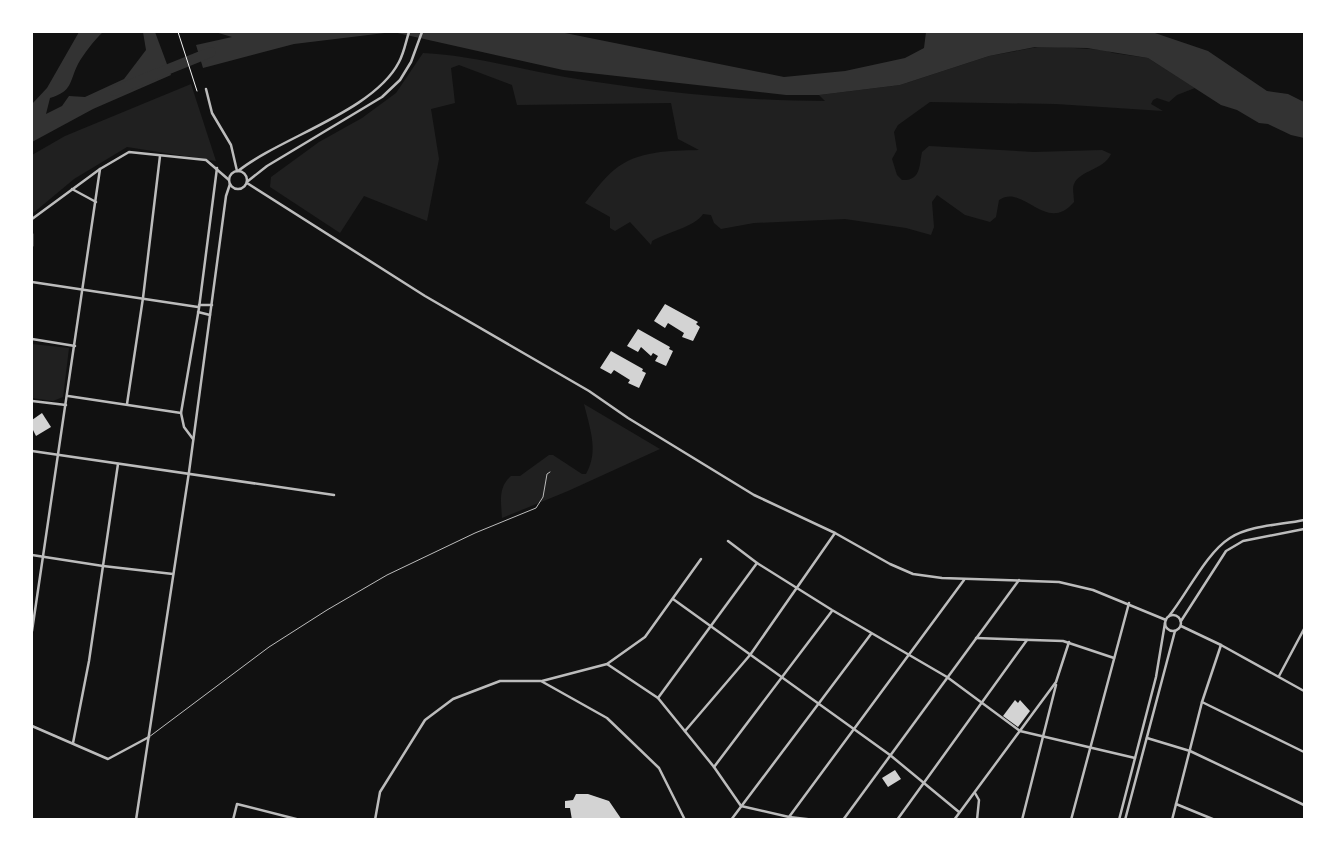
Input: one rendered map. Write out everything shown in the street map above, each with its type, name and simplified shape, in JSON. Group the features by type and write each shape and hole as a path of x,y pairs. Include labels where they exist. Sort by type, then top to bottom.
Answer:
{"street":[{"path":"136,820 189,472 226,196 232,174 332,118 374,91 400,62 409,32"},
{"path":"32,219 100,169 129,152 206,160 217,168 233,188 240,189 267,166 382,97 400,80 411,62 422,32"},
{"path":"206,89 212,113 231,145 237,171"},
{"path":"127,404 144,298 160,156"},
{"path":"193,439 184,427 181,413 199,308 217,168"},
{"path":"32,631 100,169"},
{"path":"237,171 245,173 248,182 425,296 589,391 754,495 835,533 890,564 914,574 965,579 1059,582 1093,590 1167,620"},
{"path":"72,189 96,202"},
{"path":"32,234 32,246"},
{"path":"32,282 144,298 199,308 210,314"},
{"path":"199,308 212,305"},
{"path":"32,339 75,346"},
{"path":"68,396 181,413"},
{"path":"32,401 66,405"},
{"path":"32,450 334,495"},
{"path":"74,743 85,688 118,464"},
{"path":"1119,820 1156,677 1167,620 1215,552 1231,537 1254,529 1304,520"},
{"path":"1125,820 1175,631 1226,551 1242,541 1304,529"},
{"path":"685,731 750,655 835,533"},
{"path":"728,541 757,563 832,610 947,677 1020,732 1135,758"},
{"path":"32,555 173,574"},
{"path":"374,820 380,792 425,720 453,699 500,681 541,681 607,664 645,637 701,559"},
{"path":"658,698 757,563"},
{"path":"789,817 965,579"},
{"path":"842,820 1019,580"},
{"path":"673,599 890,755 960,812"},
{"path":"1071,820 1129,603"},
{"path":"714,767 832,610"},
{"path":"1167,620 1176,615 1181,624 1304,691"},
{"path":"1167,620 1169,629 1175,631"},
{"path":"1279,676 1304,629"},
{"path":"731,820 871,634"},
{"path":"976,638 1069,642 1115,658"},
{"path":"897,820 1027,640"},
{"path":"1022,820 1056,682 1069,642"},
{"path":"1172,820 1202,702 1221,645"},
{"path":"607,664 658,698 714,767 741,806 815,820"},
{"path":"541,681 607,718 659,768 685,820"},
{"path":"954,820 1056,682"},
{"path":"1202,702 1304,752"},
{"path":"32,726 108,759 149,737"},
{"path":"1146,738 1190,751 1304,805"},
{"path":"974,792 979,800 977,820"},
{"path":"233,820 237,804 300,820"},
{"path":"1176,804 1215,820"}],"lane":[{"path":"149,737 269,648 327,610 387,575 475,533 536,508 540,504 547,474 550,472"}],"path":[{"path":"178,32 197,90"}],"shaded area":[{"path":"79,32 103,32 80,60 67,89 50,98 46,114 62,106 69,96 85,97 124,79 146,50 143,32 155,32 171,75 93,109 32,142 32,104 47,88"},
{"path":"215,32 393,32 294,44 203,68 196,45 232,37"},
{"path":"393,32 560,32 784,77 845,71 905,58 924,48 926,32 1152,32 1208,51 1267,91 1288,94 1304,102 1304,138 1259,123 1237,110 1221,105 1148,58 1087,48 1035,47 989,56 900,85 819,95 786,95 563,70"},
{"path":"1043,46 1105,50 1148,58 1195,88 1177,95 1169,102 1157,98 1153,100 1151,104 1163,111 1056,104 930,102 898,125 894,132 897,150 892,159 897,175 902,180 908,180 916,175 922,152 929,146 1034,152 1102,150 1111,154 1103,163 1077,179 1073,188 1074,202 1064,211 1054,213 1008,197 999,200 996,217 990,222 965,215 937,195 932,202 934,227 931,235 906,228 845,219 754,223 721,229 714,223 711,215 703,214 687,226 652,241 651,245 630,222 615,231 610,228 610,217 585,203 623,163 655,153 699,150 678,139 671,103 517,105 512,85 459,65 451,68 455,103 431,109 439,159 427,221 364,196 340,233 270,187 271,177 319,142 362,118 396,93 423,53 458,56 565,77 662,91 825,101 819,95 900,85 989,56"},
{"path":"191,84 216,161 127,147 74,179 32,214 32,155 65,136"},
{"path":"32,344 69,348 63,397 53,401 32,398"},
{"path":"584,404 660,449 502,518 501,495 507,480 511,476 520,476 549,455 586,474 593,448"}],"building":[{"path":"665,304 698,322 696,324 700,327 693,341 682,337 684,333 668,323 665,328 654,321"},
{"path":"638,329 670,347 673,351 666,366 655,361 658,356 653,353 651,356 641,347 638,352 627,346"},
{"path":"611,351 643,369 646,373 639,388 628,383 630,380 614,370 611,374 600,368"},
{"path":"42,413 51,427 36,436 32,420"},
{"path":"1015,700 1018,703 1020,700 1030,711 1018,727 1003,716"},
{"path":"895,770 901,779 888,787 882,778"},
{"path":"576,794 588,794 609,801 622,820 572,820 570,808 565,808 565,801 573,800"}],"waterway":[{"path":"114,91 211,52"}]}
